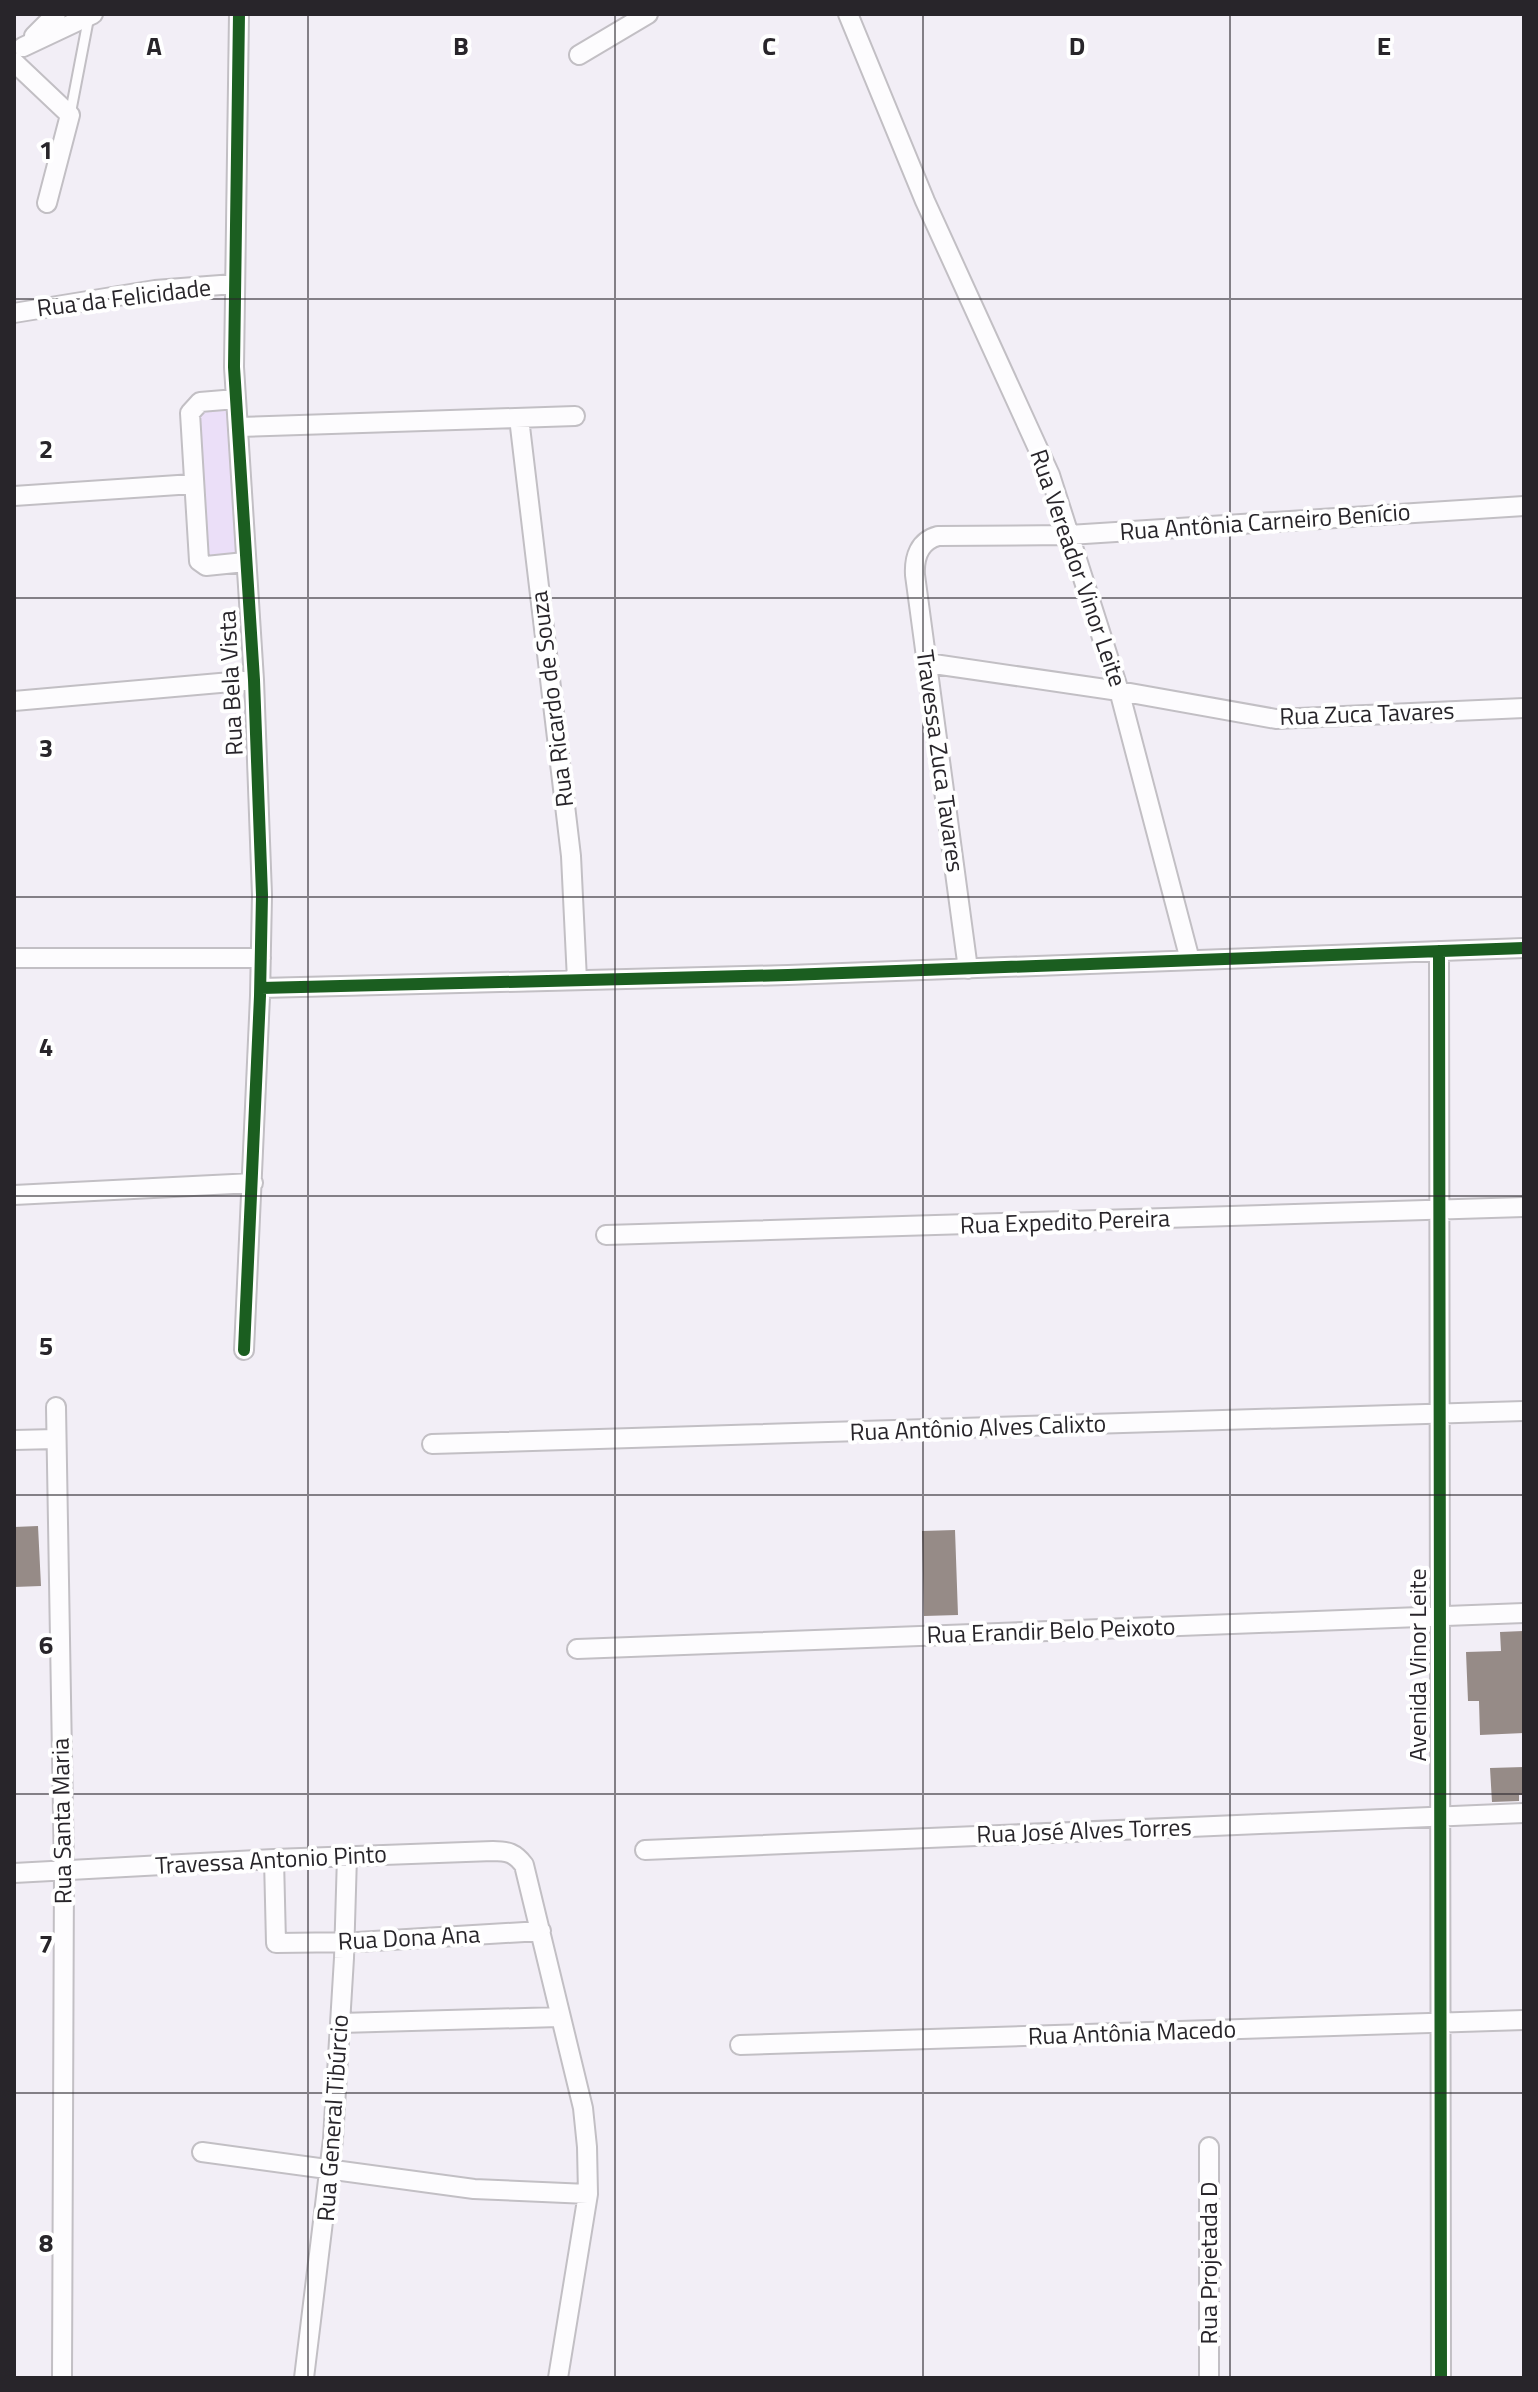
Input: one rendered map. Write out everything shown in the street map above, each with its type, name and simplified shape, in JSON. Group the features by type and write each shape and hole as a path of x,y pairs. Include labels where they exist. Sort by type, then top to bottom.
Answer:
{"street":[{"path":"17,54 56,14"},
{"name":"Rua Bela Vista","path":"239,14 234,284 236,399 254,680 261,864 261,988 244,1350"},
{"path":"579,55 648,14"},
{"name":"Rua Vereador Vinor Leite","path":"848,14 925,201 1050,475 1119,691 1190,960"},
{"path":"17,54 91,15"},
{"path":"17,54 70,115 47,203"},
{"name":"Rua da Felicidade","path":"14,313 155,290 234,284"},
{"path":"236,399 200,402 190,413 193,484 199,561 206,566 245,562"},
{"path":"238,427 575,416"},
{"name":"Rua Ricardo de Souza","path":"519,418 571,856 577,980"},
{"path":"14,496 193,484"},
{"name":"Rua Antônia Carneiro Benício","path":"917,553 925,541 938,536 1069,535 1523,509"},
{"name":"Travessa Zuca Tavares","path":"917,553 915,575 968,969"},
{"name":"Rua Zuca Tavares","path":"927,663 1119,691 1276,719 1524,708"},
{"path":"14,701 254,680"},
{"path":"261,988 968,969 1524,948"},
{"name":"Avenida Vinor Leite","path":"1439,951 1441,2378"},
{"path":"14,958 261,958"},
{"path":"14,1195 253,1183"},
{"name":"Rua Expedito Pereira","path":"606,1235 1524,1207"},
{"name":"Rua Santa Maria","path":"56,1407 64,1871 62,2378"},
{"name":"Rua Antônio Alves Calixto","path":"432,1444 1524,1411"},
{"path":"14,1440 56,1439"},
{"name":"Rua Erandir Belo Peixoto","path":"577,1649 1524,1613"},
{"name":"Rua José Alves Torres","path":"645,1850 1524,1813"},
{"name":"Travessa Antonio Pinto","path":"14,1873 505,1851 513,1853 524,1865 541,1931"},
{"name":"Rua General Tibúrcio","path":"304,2378 330,2170 345,1942 347,1856"},
{"name":"Rua Dona Ana","path":"274,1859 276,1943 541,1931"},
{"path":"541,1931 583,2108 588,2194 558,2378"},
{"path":"340,2023 559,2017"},
{"name":"Rua Antônia Macedo","path":"740,2045 1524,2020"},
{"name":"Rua Projetada D","path":"1209,2147 1209,2378"},
{"path":"202,2152 474,2189 588,2194"}],"lane":[{"path":"70,115 91,15"}],"shaded area":[{"path":"227,408 240,554 208,557 199,416 205,410"}],"building":[{"path":"38,1526 41,1586 14,1587 14,1527"},
{"path":"955,1530 958,1615 924,1616 922,1531"},
{"path":"1523,1631 1524,1733 1480,1735 1479,1701 1468,1701 1466,1652 1501,1651 1500,1632"},
{"path":"1524,1767 1524,1795 1519,1795 1519,1801 1492,1802 1490,1768"}],"cycle path":[{"path":"239,14 234,367 254,680 262,895 244,1350"},
{"path":"261,988 788,975 1524,948"},
{"path":"1439,951 1441,2378"}]}
